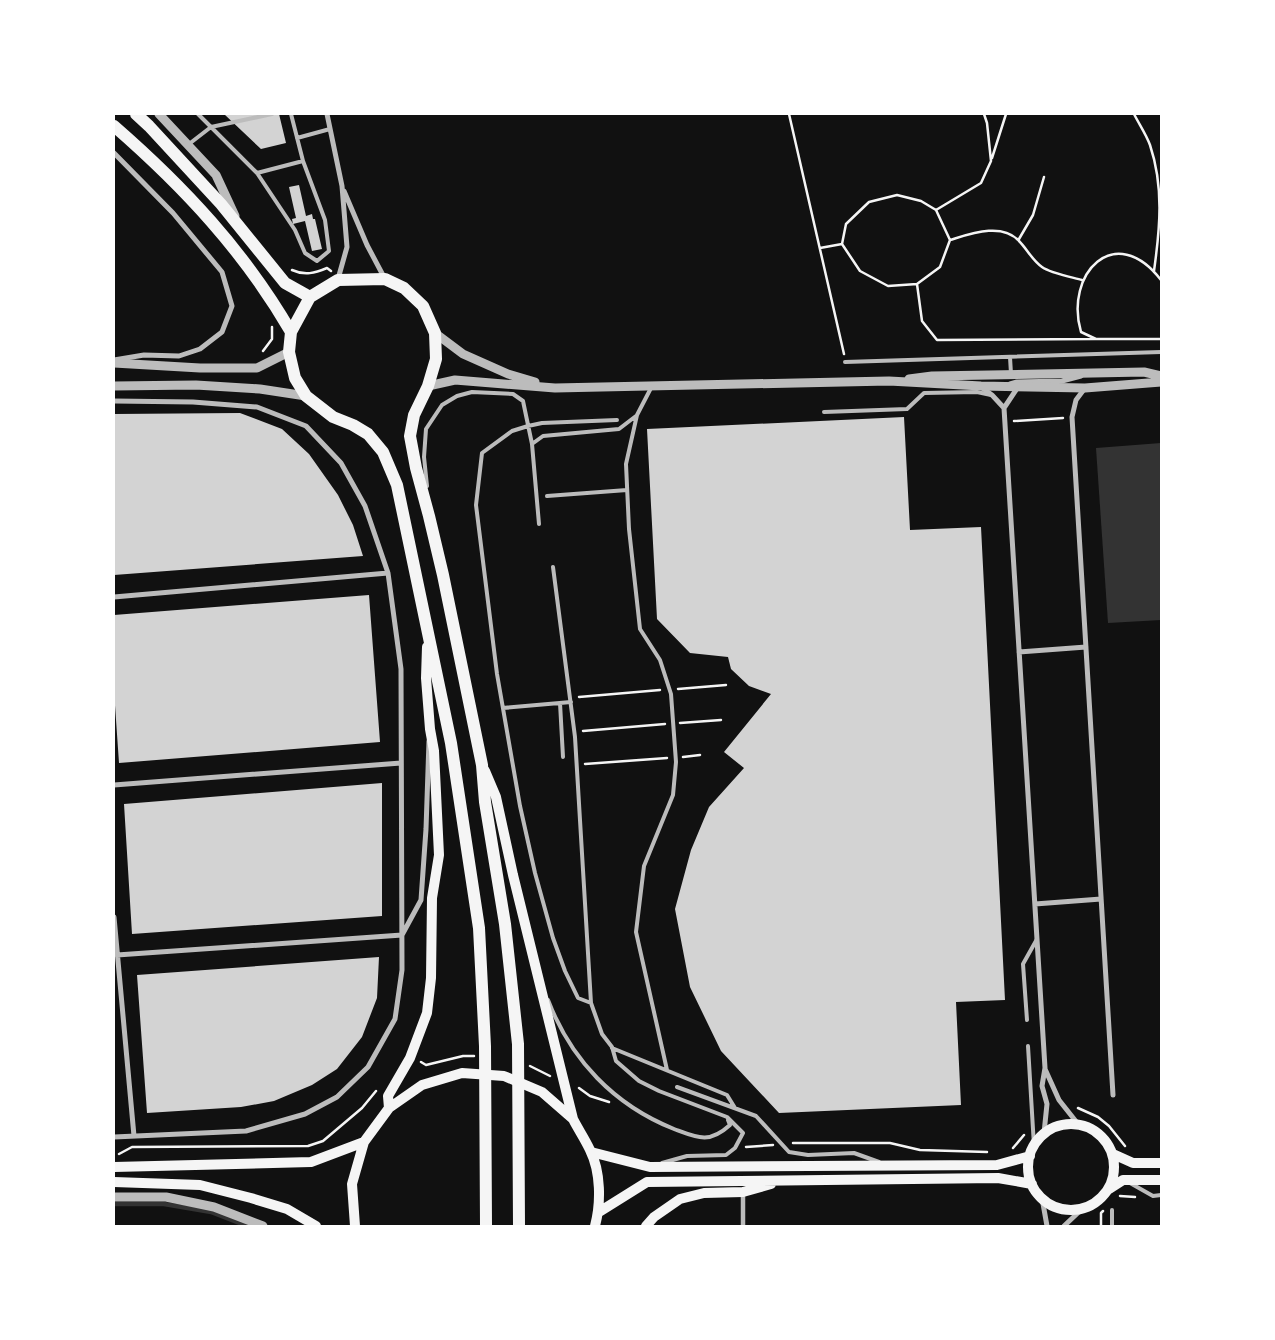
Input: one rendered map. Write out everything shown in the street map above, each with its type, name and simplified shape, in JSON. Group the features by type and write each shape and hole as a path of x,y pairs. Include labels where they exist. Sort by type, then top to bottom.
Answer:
{"main road":[{"path":"136,114 238,223 285,283 310,297"},
{"path":"114,126 176,182 213,223 257,277 291,332"},
{"path":"486,1226 486,1102 479,928 451,743 397,485 383,452 368,434 353,425 333,417 306,396 294,378 289,352 291,332 310,297 338,280 386,279 404,288 422,306 435,333 436,359 428,386 414,415 410,436 482,765 485,802 504,924 518,1044 519,1226"},
{"path":"388,1108 388,1096 410,1058 427,1012 431,978 432,898 440,855 434,751 430,729 426,678 428,635"},
{"path":"482,765 496,797 513,875 573,1119 591,1152 599,1181 599,1212 596,1226"},
{"path":"355,1226 352,1184 364,1142 388,1108 422,1084 462,1073 504,1076 542,1092 573,1119"},
{"path":"1161,1164 1133,1163 1113,1154 1099,1134 1078,1124 1060,1125 1044,1133 1032,1151 1028,1170 1032,1184 1042,1198 1060,1209 1082,1209 1097,1202 1109,1189 1123,1180 1161,1180"},
{"path":"114,1167 311,1162 364,1142"},
{"path":"591,1152 650,1167 997,1165 1032,1151"},
{"path":"1109,1189 1114,1172 1113,1154"},
{"path":"599,1212 648,1182 998,1178 1032,1184"},
{"path":"646,1226 654,1217 680,1199 704,1193 743,1192 783,1181"},
{"path":"114,1182 200,1185 287,1209 316,1226"}],"street":[{"path":"159,114 216,175 238,223"},
{"path":"327,114 342,186 347,248 338,280"},
{"path":"114,153 173,213 222,272 232,306 222,332 200,349 178,356 144,355 114,362"},
{"path":"342,186 367,245 386,279"},
{"path":"435,333 464,354 508,374 555,388"},
{"path":"114,362 200,368 257,368 289,352"},
{"path":"894,381 932,376 1011,374 1144,372 1161,376"},
{"path":"992,395 1003,387 1016,382 1062,381 1091,373"},
{"path":"428,386 455,380 555,388 894,381 1003,387 1085,388 1161,382"},
{"path":"114,386 196,385 260,389 306,396"},
{"path":"981,386 1004,408"},
{"path":"1018,387 1004,408 1045,1068 1042,1086 1047,1104 1044,1133"},
{"path":"1085,388 1076,400 1072,417 1113,1095"},
{"path":"114,400 193,402 257,407 306,426 341,463 365,506 388,573 401,669 402,935 402,970 395,1019 368,1067 337,1097 305,1114 246,1130 114,1137"},
{"path":"114,597 388,573"},
{"path":"1019,652 1086,646"},
{"path":"402,935 421,900 426,829 427,752 430,729"},
{"path":"114,785 401,763"},
{"path":"1035,904 1101,899"},
{"path":"114,918 134,1136"},
{"path":"117,955 402,935"},
{"path":"1045,1068 1059,1100 1078,1124"},
{"path":"743,1192 743,1226"},
{"path":"114,1197 166,1197 214,1207 263,1226"},
{"path":"1042,1198 1047,1226"},
{"path":"1064,1226 1082,1209"}],"lane":[{"path":"198,114 258,173 294,230 305,252 317,261 330,251 325,220 303,162 291,114"},
{"path":"189,144 211,127 272,114"},
{"path":"297,138 330,129"},
{"path":"258,173 303,162"},
{"path":"846,362 1161,352"},
{"path":"1010,357 1011,374"},
{"path":"934,393 952,385"},
{"path":"652,386 637,415 626,464 629,529 640,629 660,660 670,690 676,757 673,795 644,866 636,932 667,1070"},
{"path":"429,516 424,457 426,429 442,405 457,396 472,392 513,394 523,401 532,444 539,524"},
{"path":"824,412 907,409 924,394 978,392 992,395"},
{"path":"532,444 543,436 619,429 637,415"},
{"path":"592,1003 578,998 565,971 535,873 520,806 497,674 476,505 482,453 512,431 542,423 617,420"},
{"path":"547,496 627,490"},
{"path":"553,567 574,732 592,1003 602,1034 612,1047 616,1061 639,1081 658,1091 727,1118 743,1133 735,1148 726,1155 687,1156 650,1167"},
{"path":"504,708 571,702"},
{"path":"560,703 563,757"},
{"path":"1027,1020 1023,964 1037,939"},
{"path":"536,968 555,1017 577,1055 599,1080 626,1104 652,1120 698,1138 719,1135 730,1125 727,1118"},
{"path":"1028,1046 1032,1151"},
{"path":"612,1047 727,1094 735,1108"},
{"path":"677,1087 756,1116 789,1152 808,1155 854,1153 889,1165"},
{"path":"1123,1180 1152,1196 1161,1196"},
{"path":"1112,1210 1112,1226"}],"path":[{"path":"789,114 846,362"},
{"path":"984,114 988,123 991,161"},
{"path":"936,210 981,183 991,161 1006,114"},
{"path":"1134,114 1150,144 1160,184 1160,224 1154,271"},
{"path":"1018,240 1033,215 1044,177"},
{"path":"897,195 921,201 936,210 950,240 940,267 917,284 888,286 860,271 842,244 846,224 869,202 897,195"},
{"path":"950,240 981,232 1002,231 1018,240 1028,254 1043,268 1082,280"},
{"path":"820,248 842,244"},
{"path":"1096,339 1080,332 1076,318 1082,280 1095,262 1110,254 1126,253 1154,271 1161,280"},
{"path":"285,283 292,270 300,274 314,273 327,268 338,280"},
{"path":"917,284 922,321 937,340 1161,339"},
{"path":"262,354 272,339 272,325"},
{"path":"1005,422 1072,417"},
{"path":"570,697 726,685"},
{"path":"574,732 721,720"},
{"path":"576,764 700,755"},
{"path":"410,1058 426,1065 484,1052"},
{"path":"521,1062 554,1078 573,1073 580,1089 590,1096 608,1101 616,1107"},
{"path":"114,1158 132,1147 308,1146 323,1141 362,1108 378,1089"},
{"path":"1059,1100 1065,1096 1073,1105 1084,1112 1098,1117 1109,1126 1125,1146"},
{"path":"1012,1150 1023,1138 1025,1124 1032,1116"},
{"path":"735,1148 798,1142 890,1143 920,1150 982,1151 989,1153"}],"shaded area":[{"path":"1161,443 1161,620 1108,623 1096,448"}],"building":[{"path":"224,114 279,114 286,143 261,149"},
{"path":"299,185 306,216 312,214 313,219 315,219 322,249 312,251 305,221 293,224 292,219 296,218 289,187"},
{"path":"240,413 282,429 309,454 338,495 353,525 363,556 114,575 114,414"},
{"path":"904,417 910,530 981,527 1005,1000 956,1002 961,1105 779,1113 721,1051 690,987 675,909 691,850 709,807 744,768 724,752 771,694 749,686 731,669 728,657 690,653 657,619 647,429"},
{"path":"369,595 380,742 119,763 114,691 114,615"},
{"path":"382,783 382,916 132,934 124,804"},
{"path":"379,957 377,998 362,1037 337,1069 312,1085 274,1101 241,1107 147,1113 137,975"}],"waterway":[{"path":"114,1204 164,1204 211,1212 247,1226"}]}
